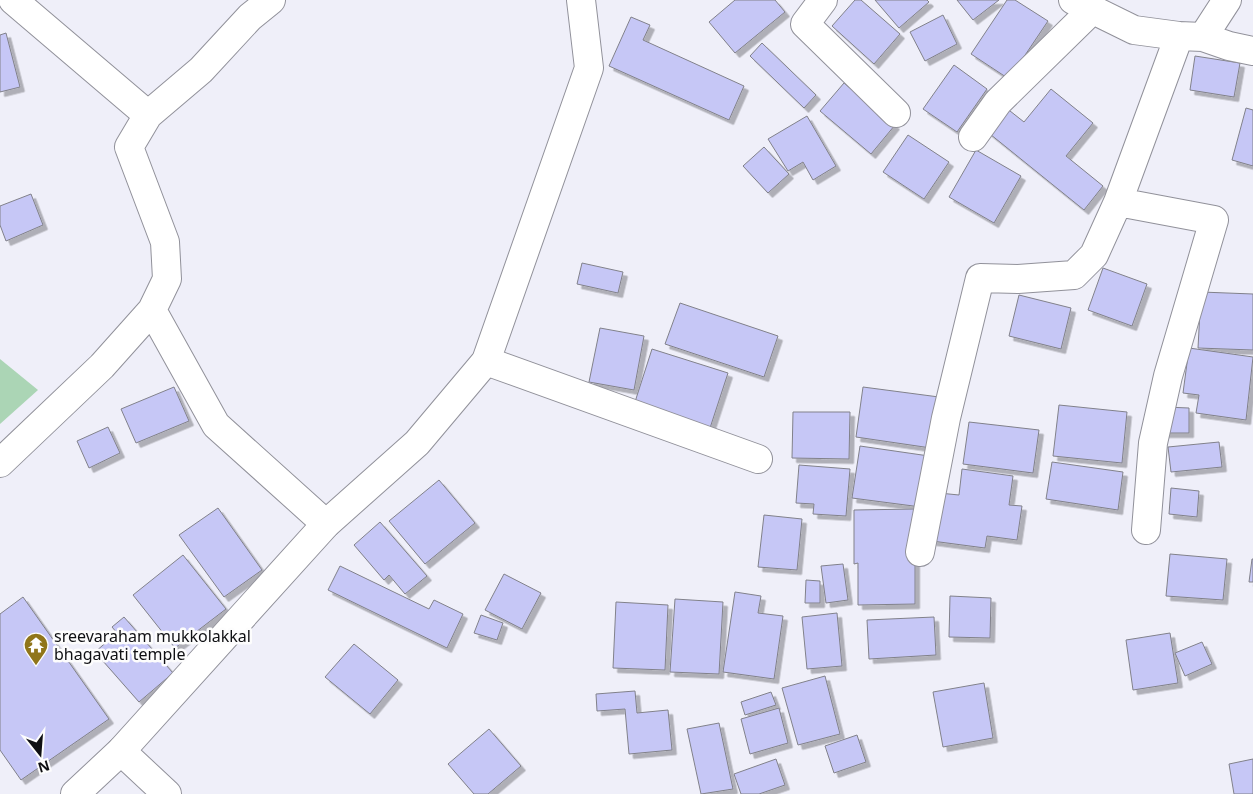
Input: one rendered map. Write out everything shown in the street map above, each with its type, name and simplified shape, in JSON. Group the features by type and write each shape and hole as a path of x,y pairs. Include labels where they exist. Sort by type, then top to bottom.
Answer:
{"street":[{"path":"13,0 148,115"},
{"path":"0,462 102,366 152,310 166,280 165,242 129,147 148,115 201,70 250,17 271,0"},
{"path":"76,794 121,751 326,524 417,443 486,361 589,68 581,0"},
{"path":"823,0 805,24 896,113"},
{"path":"920,552 946,418 980,278 1018,279 1074,275 1094,255 1191,36 1227,0"},
{"path":"973,137 998,102 1083,5 1134,30 1191,36 1253,52"},
{"path":"1118,202 1214,220 1168,376 1159,414 1153,443 1146,530"},
{"path":"152,310 216,425 326,524"},
{"path":"486,361 758,459"},
{"path":"121,751 167,794"}],"green space":[{"path":"0,359 38,390 0,424"}],"building":[{"path":"735,0 775,0 785,12 735,53 709,22"},
{"path":"855,0 861,0 900,34 874,64 832,26"},
{"path":"875,0 927,0 929,2 899,28"},
{"path":"957,0 999,0 973,20"},
{"path":"1007,0 1015,0 1048,21 1009,79 971,54"},
{"path":"943,15 957,44 925,61 910,32"},
{"path":"631,17 650,25 643,40 744,86 729,120 609,66"},
{"path":"6,33 20,87 0,92 0,35"},
{"path":"762,43 816,95 804,108 750,56"},
{"path":"1195,56 1240,63 1234,97 1190,90"},
{"path":"954,65 987,89 957,132 923,109"},
{"path":"844,83 895,125 871,154 820,111"},
{"path":"1051,89 1093,123 1066,156 1103,186 1084,210 985,130 1005,107 1024,122"},
{"path":"1246,108 1253,110 1253,166 1232,160"},
{"path":"807,116 836,166 813,180 803,162 788,171 768,139"},
{"path":"908,135 949,162 924,199 883,172"},
{"path":"764,147 789,174 768,193 743,166"},
{"path":"976,150 1021,176 994,223 949,197"},
{"path":"31,194 43,225 6,241 0,225 0,206"},
{"path":"582,263 623,272 618,293 577,284"},
{"path":"1103,268 1147,284 1132,326 1088,310"},
{"path":"1201,292 1253,294 1253,350 1198,348"},
{"path":"1019,295 1071,308 1061,349 1009,336"},
{"path":"680,303 778,336 764,377 665,344"},
{"path":"600,328 644,336 634,390 589,382"},
{"path":"1189,348 1253,357 1246,420 1196,413 1199,395 1183,393"},
{"path":"652,349 728,373 710,428 634,405"},
{"path":"174,387 189,421 136,443 121,409"},
{"path":"863,387 939,397 931,448 856,437"},
{"path":"1059,405 1127,412 1122,463 1053,456"},
{"path":"1165,407 1189,408 1189,433 1164,433"},
{"path":"793,412 850,412 849,459 792,458"},
{"path":"969,422 1039,430 1033,473 963,464"},
{"path":"108,427 120,453 89,468 77,441"},
{"path":"1219,442 1222,467 1171,472 1168,447"},
{"path":"860,446 929,456 921,507 852,498"},
{"path":"1052,462 1123,472 1118,510 1046,499"},
{"path":"799,465 850,469 846,516 813,514 814,504 796,503"},
{"path":"962,469 1013,476 1009,505 1022,506 1017,540 987,536 985,548 932,541 939,493 959,495"},
{"path":"439,480 475,523 425,564 389,521"},
{"path":"1171,488 1199,491 1197,517 1169,514"},
{"path":"218,508 262,570 224,597 179,535"},
{"path":"915,509 915,604 858,605 858,563 854,564 854,510"},
{"path":"764,515 802,519 797,570 758,567"},
{"path":"380,522 427,576 405,594 389,575 384,580 354,545"},
{"path":"1170,554 1227,559 1223,600 1166,596"},
{"path":"183,555 226,609 175,648 133,595"},
{"path":"1252,559 1253,582 1249,582"},
{"path":"843,564 848,600 826,603 821,566"},
{"path":"340,566 429,609 434,600 463,614 447,648 328,590"},
{"path":"504,574 541,593 522,629 485,610"},
{"path":"806,580 820,581 820,603 805,603"},
{"path":"735,592 761,596 758,613 783,616 774,679 723,672"},
{"path":"950,596 991,598 990,638 949,637"},
{"name":"sreevaraham mukkolakkal bhagavati temple","path":"23,597 109,719 21,780 0,750 0,614"},
{"path":"675,599 723,602 719,674 670,672"},
{"path":"616,602 668,605 665,670 613,668"},
{"path":"837,613 842,666 807,669 802,617"},
{"path":"481,615 503,623 497,640 474,633"},
{"path":"124,617 173,673 139,702 95,652 117,633 112,627"},
{"path":"934,617 936,655 869,659 867,620"},
{"path":"1170,633 1178,683 1133,690 1126,640"},
{"path":"1202,642 1212,664 1185,676 1175,653"},
{"path":"354,644 398,680 370,714 325,677"},
{"path":"825,676 840,734 798,745 782,688"},
{"path":"984,683 993,738 943,747 933,692"},
{"path":"635,691 637,713 668,710 672,750 629,754 625,709 597,711 596,694"},
{"path":"771,692 776,705 745,715 741,702"},
{"path":"779,708 788,743 750,754 741,719"},
{"path":"719,723 733,789 701,794 687,729"},
{"path":"489,729 521,766 488,794 474,794 448,764"},
{"path":"857,735 866,762 834,773 825,746"},
{"path":"776,759 785,785 759,794 741,794 734,774"},
{"path":"1253,759 1253,794 1234,794 1229,764"}],"place":[{"name":"sreevaraham mukkolakkal bhagavati temple","path":"36,666"}]}
